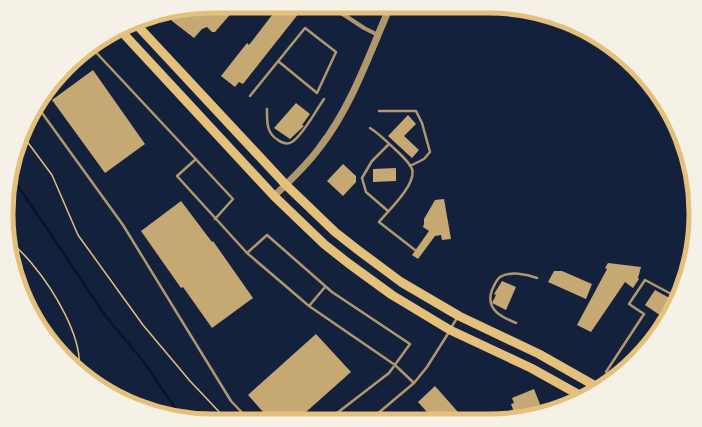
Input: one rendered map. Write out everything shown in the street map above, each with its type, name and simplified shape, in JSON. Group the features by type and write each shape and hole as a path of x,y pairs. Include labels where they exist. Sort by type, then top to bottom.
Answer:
{"main road":[{"path":"139,27 286,185 335,232 401,282 459,316 539,354 593,385"},
{"path":"124,35 274,196 324,244 392,295 450,330 531,368 576,393"}],"street":[{"path":"341,13 378,35"},
{"path":"274,196 286,185 320,147 334,126 387,13"}],"lane":[{"path":"250,96 278,61 305,28 336,52 317,93 278,61"},
{"path":"95,51 233,199 214,219"},
{"path":"267,109 268,127 270,132 283,143 288,143 293,141 300,134 324,99"},
{"path":"41,111 123,225 231,401 243,414"},
{"path":"379,111 416,111 422,123 430,152 424,159 410,166"},
{"path":"370,128 389,144 410,166 413,173 412,182 379,222 415,250"},
{"path":"388,212 366,192 362,178 372,162 389,144"},
{"path":"196,159 177,176 247,254 309,306 352,338 395,366 414,383"},
{"path":"247,254 267,235 325,286 410,344 389,373 336,414"},
{"path":"516,323 501,316 490,303 489,297 497,280 502,276 524,273 537,278"},
{"path":"606,372 644,314 629,304 645,280 672,294"},
{"path":"309,306 325,286"},
{"path":"377,414 414,383 427,367 459,316"}],"path":[{"path":"27,141 52,175 78,235 143,325 190,381 221,414"},
{"path":"16,246 34,265 69,322 77,344 79,362"}],"building":[{"path":"200,13 231,13 215,32 212,32 207,27 202,29 194,38 172,21 171,18"},
{"path":"274,13 299,13 243,84 239,82 235,87 221,76 247,43 249,45"},
{"path":"93,70 145,144 105,173 52,100"},
{"path":"296,103 310,114 302,125 304,126 290,139 274,128"},
{"path":"408,115 416,124 404,136 419,150 412,158 388,136"},
{"path":"343,164 356,176 356,182 343,196 327,181"},
{"path":"396,168 396,181 373,182 373,169"},
{"path":"444,199 451,239 442,240 441,235 435,236 418,259 412,255 429,231 423,227 424,219 435,200"},
{"path":"181,201 212,242 213,241 253,298 212,328 183,287 181,288 141,231"},
{"path":"608,263 641,267 639,279 633,288 625,282 591,332 577,325 607,269 605,268"},
{"path":"554,271 562,271 592,284 586,299 548,282"},
{"path":"502,281 516,287 506,310 492,303 496,295 494,294"},
{"path":"655,290 670,298 661,316 645,305"},
{"path":"316,334 351,372 304,414 265,414 248,395"},
{"path":"435,386 460,414 429,414 418,402"},
{"path":"534,389 541,407 514,412 511,404 514,403 512,398"}],"waterway":[{"path":"16,182 107,318 144,362 177,410"}]}
